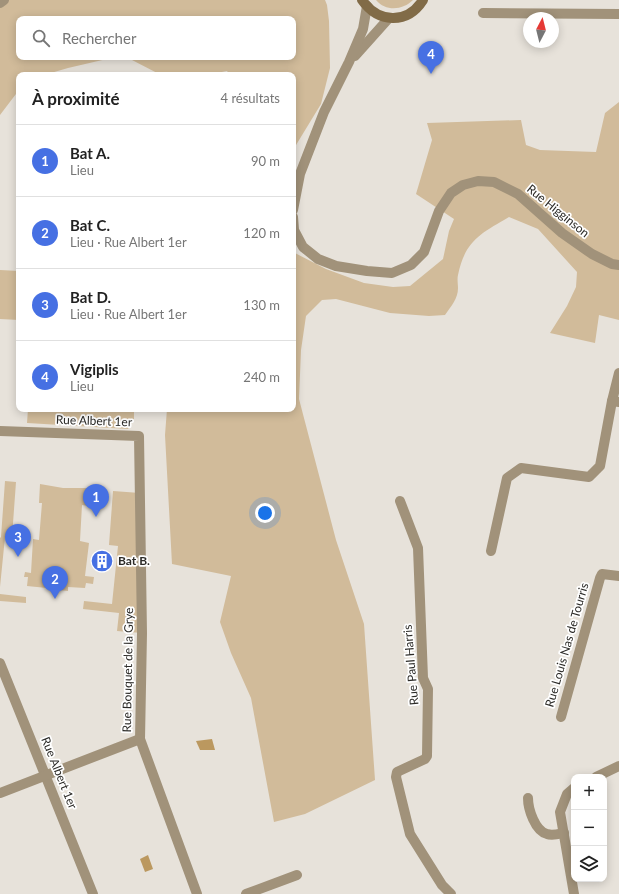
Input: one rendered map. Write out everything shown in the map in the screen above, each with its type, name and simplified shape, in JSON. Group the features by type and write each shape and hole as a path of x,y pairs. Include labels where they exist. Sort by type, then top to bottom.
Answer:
{"main road":[{"path":"364,3 373,12 381,16 400,18 411,13 424,0"}],"street":[{"path":"0,2 4,0"},
{"path":"296,195 300,174 324,112 349,62 363,29 364,3"},
{"path":"483,13 619,14"},
{"path":"349,62 389,18"},
{"name":"Rue Higginson","path":"296,234 303,247 318,259 336,266 392,273 411,265 424,252 439,211 452,193 463,185 478,180 494,182 518,194 562,233 592,254 612,264 619,265"},
{"path":"491,551 507,478 521,468 589,477 600,466 616,401 619,372"},
{"name":"Rue Albert 1er","path":"0,431 139,436"},
{"name":"Rue Bouquet de la Grye","path":"139,436 142,633 140,739 197,894"},
{"name":"Rue Paul Harris","path":"400,501 418,548 423,678 428,689 427,756 425,759 398,772 396,777 410,834 442,885 451,894"},
{"name":"Rue Louis Nas de Tourris","path":"561,717 600,578 602,574 619,576"},
{"name":"Rue Albert 1er","path":"0,663 93,894"},
{"path":"0,793 140,739"},
{"path":"602,774 619,766"},
{"path":"571,791 567,794 560,812 574,894"},
{"path":"528,798 528,804 541,831 548,835 564,833"},
{"path":"246,894 297,875"}],"shaded area":[{"path":"0,0 325,0 327,5 329,21 330,68 321,104 296,145 296,72 155,72 132,60 296,60 296,16 16,16 16,60 102,60 54,72 16,72 16,94 0,115"},
{"path":"376,0 413,0 400,8 389,8 380,4"},
{"path":"619,102 619,320 599,315 595,343 550,333 567,306 576,287 577,272 538,229 509,217 490,228 470,246 461,263 458,275 457,296 445,315 429,316 390,313 336,299 322,300 306,316 301,350 299,399 336,540 364,624 375,780 305,814 274,822 251,698 231,653 220,622 231,576 172,564 165,435 167,412 296,412 296,254 326,269 364,283 393,287 410,286 443,259 449,231 454,219 416,194 432,140 427,123 521,120 526,145 540,150 596,152 605,113"},
{"path":"0,270 16,271 16,320 0,319"},
{"path":"28,412 134,412 134,419 128,429 27,423"},
{"path":"5,481 16,482 12,537 5,537 0,587 0,538"},
{"path":"40,484 63,488 89,488 88,506 82,505 80,541 89,543 85,576 94,577 93,584 86,583 85,588 68,587 68,591 59,590 59,582 48,581 47,588 27,586 28,577 24,577 25,572 31,573 33,539 39,540 42,503 39,503"},
{"path":"113,491 140,493 142,633 117,631 119,613 83,609 84,601 112,604 118,546 109,545"},
{"path":"0,594 26,597 26,603 0,601"},
{"path":"212,739 215,750 200,750 196,741"},
{"path":"148,855 153,869 145,872 140,859"}],"place":[{"name":"Vigiplis","path":"431,74"},
{"name":"Bat A.","path":"96,517"},
{"name":"Bat D.","path":"18,557"},
{"name":"Bat B.","path":"102,561"},
{"name":"Bat C.","path":"55,599"}]}
